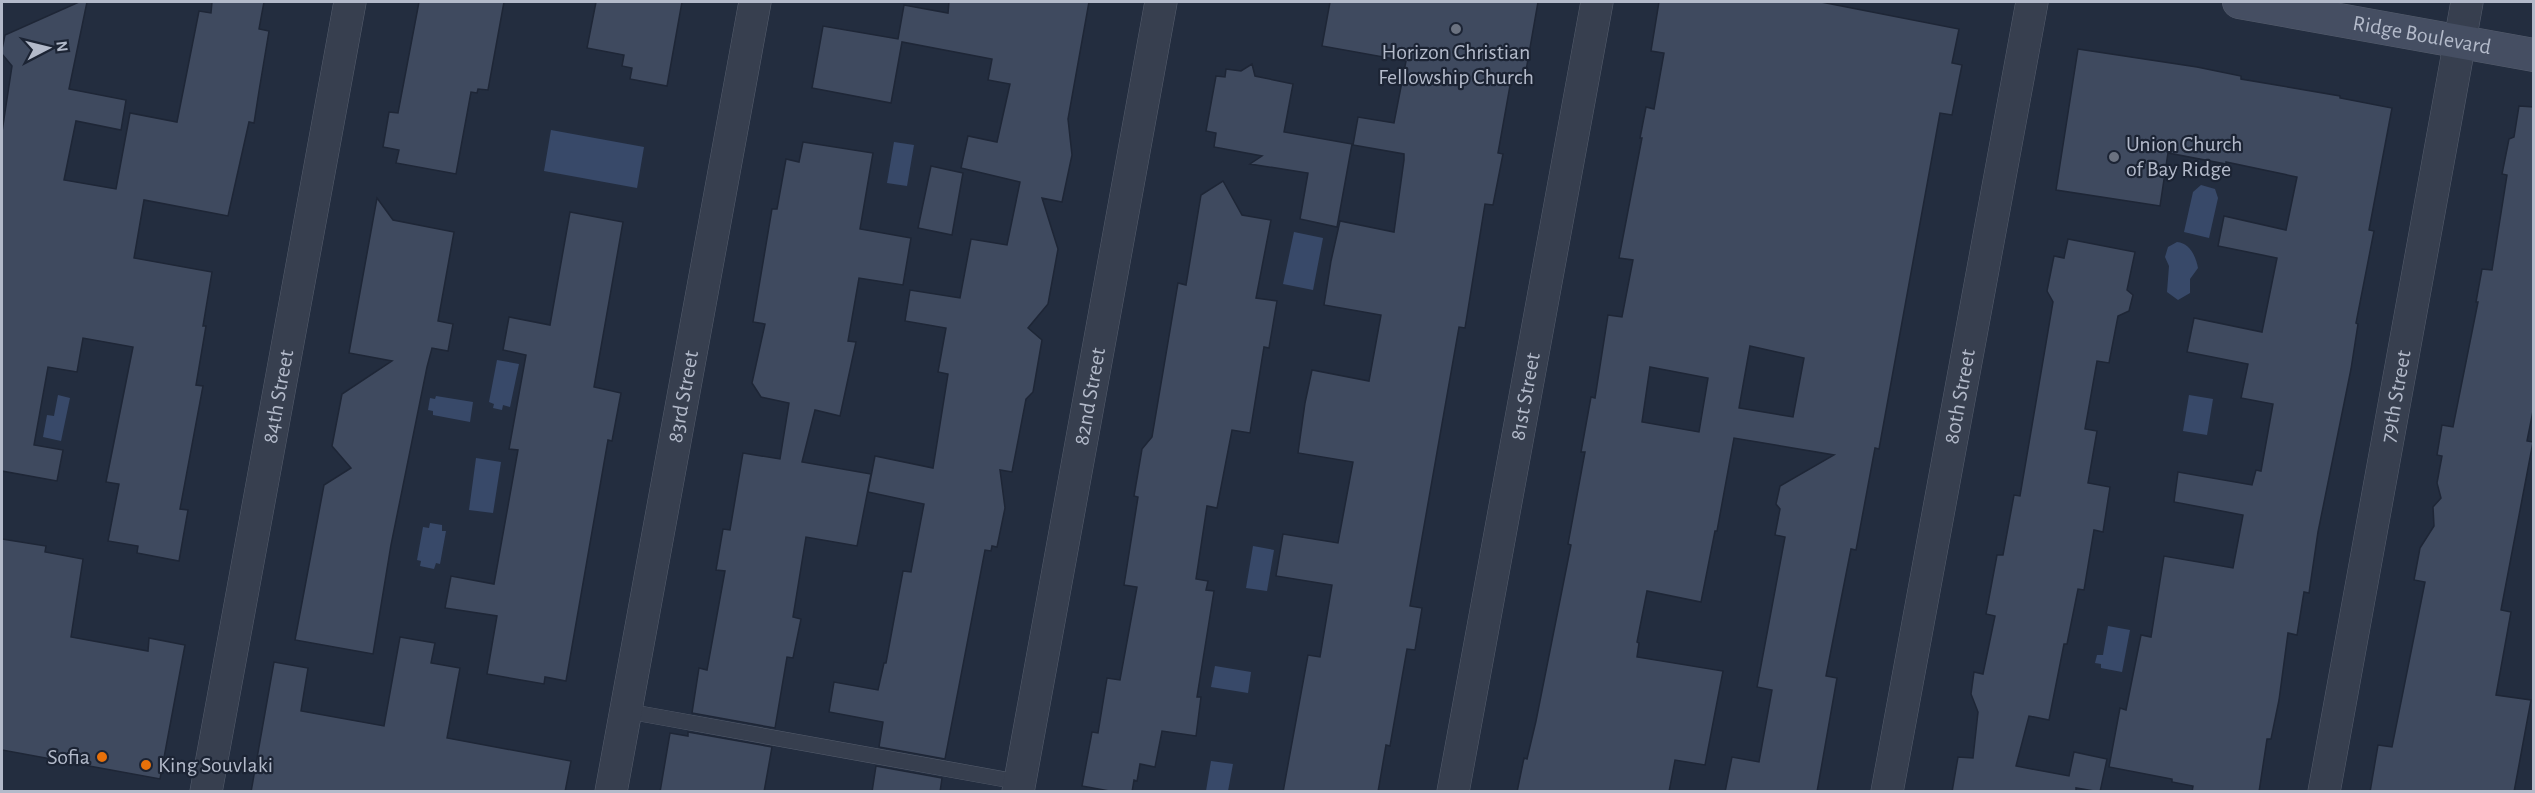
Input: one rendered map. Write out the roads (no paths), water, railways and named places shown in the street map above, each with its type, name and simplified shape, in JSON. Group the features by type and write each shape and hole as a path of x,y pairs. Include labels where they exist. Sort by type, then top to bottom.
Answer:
{"street":[{"name":"84th Street","path":"206,792 350,2"},
{"name":"83rd Street","path":"611,792 755,2"},
{"name":"82nd Street","path":"1019,787 1161,2"},
{"name":"81st Street","path":"1453,792 1597,2"},
{"name":"80th Street","path":"1887,792 2032,2"},
{"name":"Ridge Boulevard","path":"2239,2 2534,55"},
{"name":"79th Street","path":"2324,792 2467,2"}],"lane":[{"path":"626,711 1019,787"}],"water":[{"path":"551,130 644,147 637,188 544,171"},
{"path":"894,142 914,145 907,186 887,183"},
{"path":"2201,185 2215,189 2218,198 2209,238 2184,232 2193,192"},
{"path":"1294,232 1323,238 1313,290 1283,284"},
{"path":"2177,242 2189,248 2198,268 2190,279 2190,293 2178,300 2167,292 2169,266 2165,257 2168,247"},
{"path":"497,360 519,364 510,407 503,405 502,410 493,408 494,404 489,402"},
{"path":"58,395 70,398 61,441 43,437 47,415 54,416"},
{"path":"2189,395 2213,399 2207,435 2183,431"},
{"path":"436,396 473,402 470,422 433,415 433,411 428,410 430,398 435,399"},
{"path":"476,458 501,462 493,513 469,510"},
{"path":"430,523 442,525 442,531 446,531 440,564 436,563 434,569 420,566 421,561 417,560 423,527 429,528"},
{"path":"1253,546 1274,550 1267,591 1246,588"},
{"path":"2108,626 2130,630 2122,672 2101,668 2101,664 2095,663 2097,655 2103,655"},
{"path":"1215,666 1251,672 1248,693 1211,687"},
{"path":"1211,761 1233,764 1228,791 1206,791"}],"place":[{"name":"Horizon Christian Fellowship Church","path":"1456,29"},
{"name":"Union Church of Bay Ridge","path":"2114,157"},
{"name":"Sofia","path":"102,757"},
{"name":"King Souvlaki","path":"146,765"}]}
